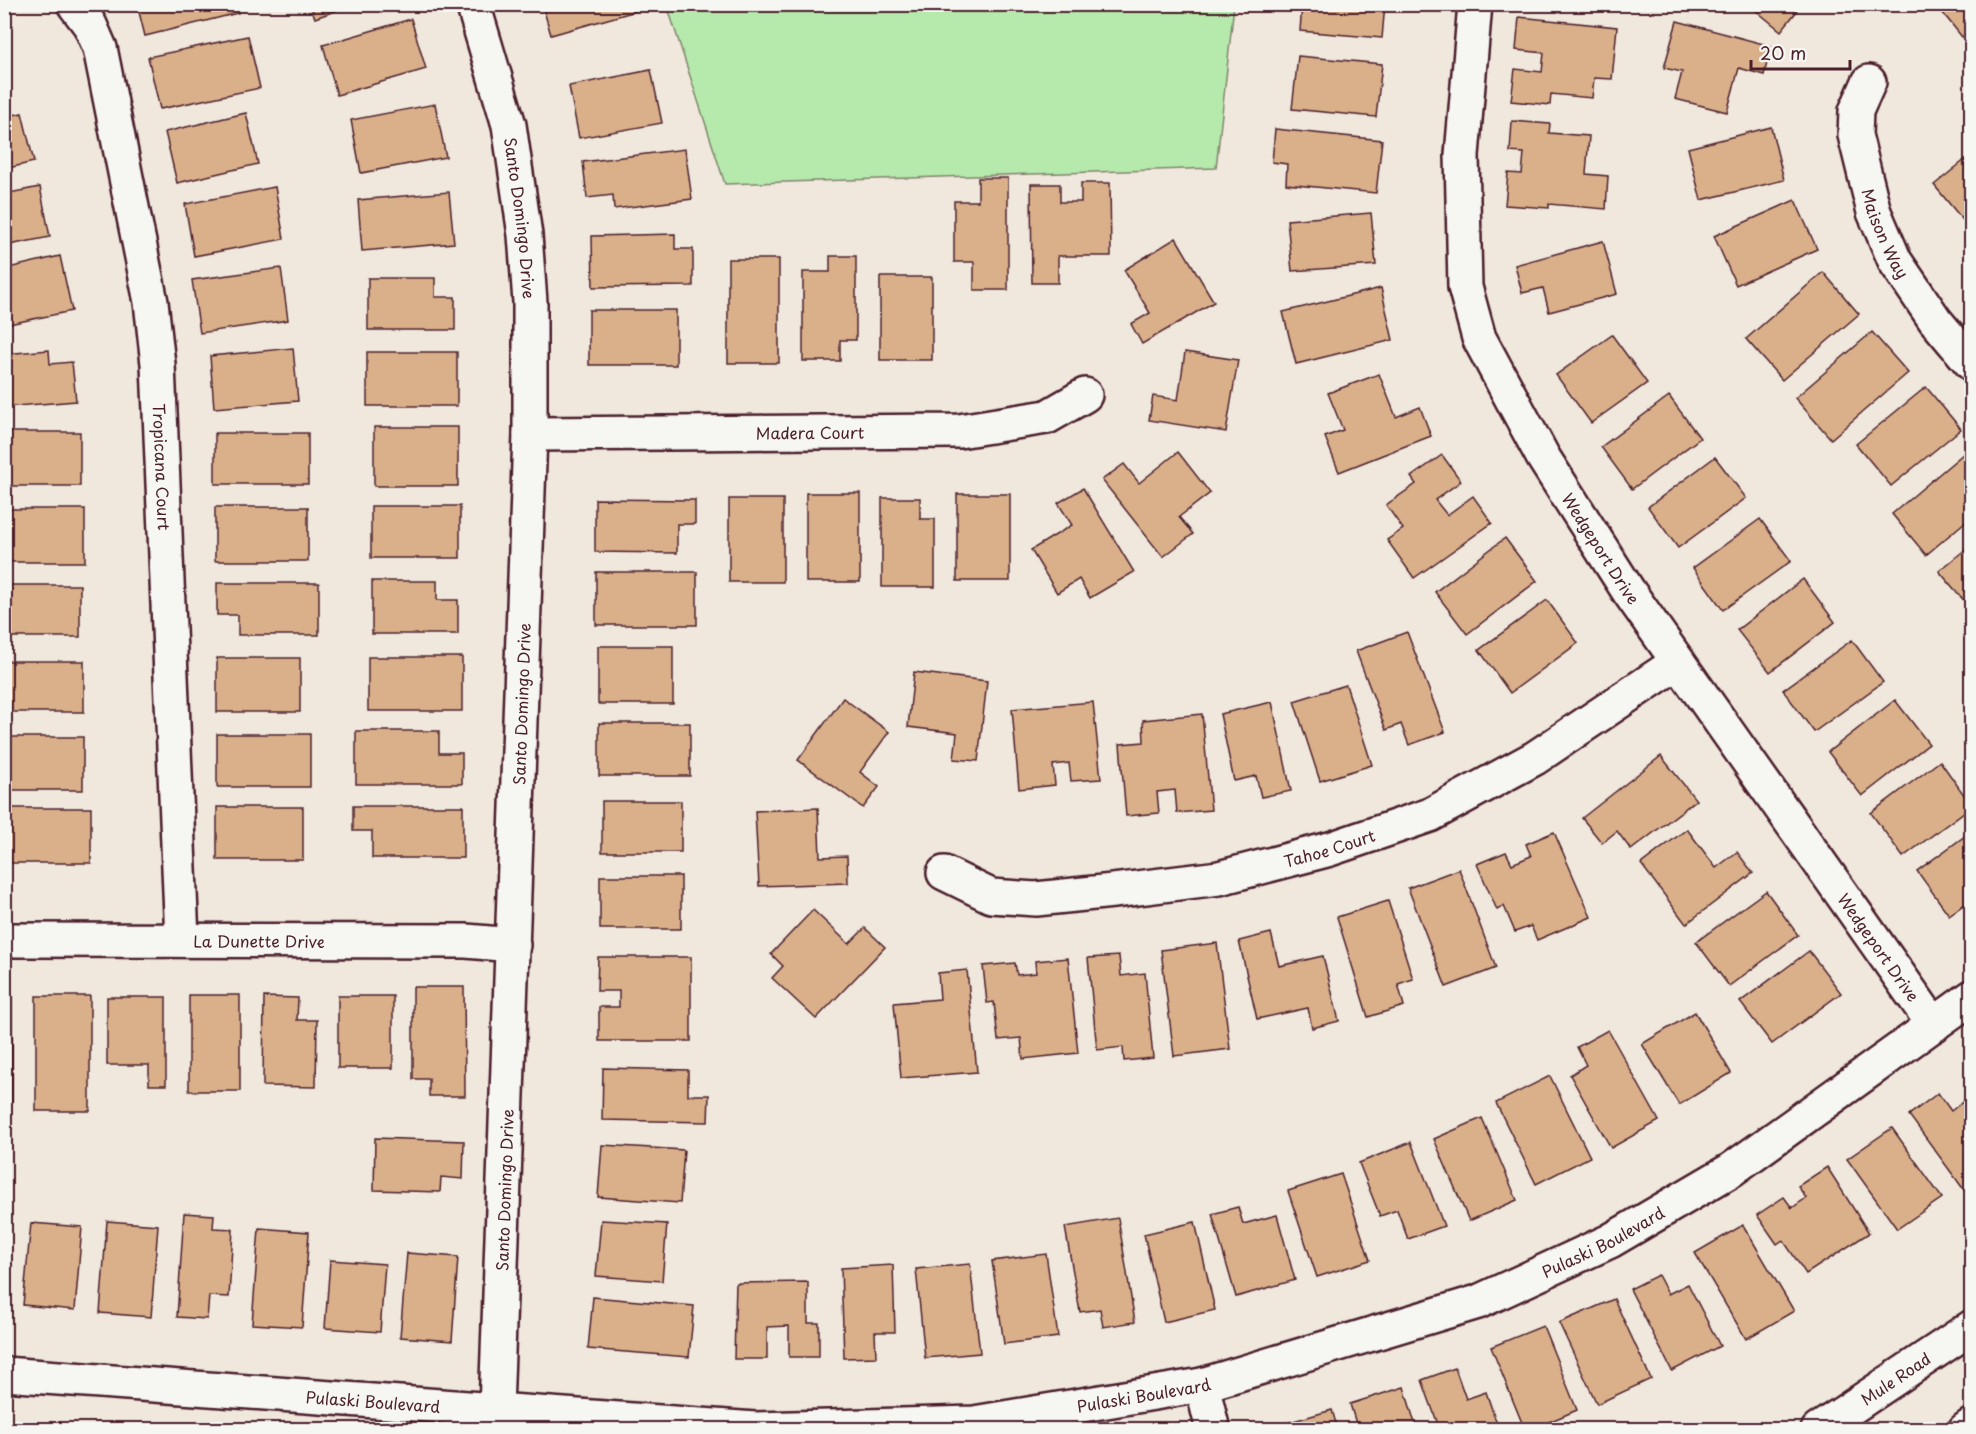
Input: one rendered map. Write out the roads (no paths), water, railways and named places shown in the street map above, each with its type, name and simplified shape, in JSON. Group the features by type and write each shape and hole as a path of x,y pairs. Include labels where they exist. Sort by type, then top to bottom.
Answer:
{"street":[{"name":"Tropicana Court","path":"74,4 90,25 100,48 151,302 158,364 182,940"},
{"name":"Santo Domingo Drive","path":"472,4 509,125 525,235 530,302 530,434 496,1410"},
{"name":"Wedgeport Drive","path":"1475,4 1462,155 1465,287 1479,338 1543,457 1629,592 1934,1025"},
{"name":"Maison Way","path":"1869,82 1856,111 1855,135 1874,212 1895,261 1935,320 1971,364"},
{"name":"Madera Court","path":"530,434 959,431 1047,417 1085,395"},
{"name":"Tahoe Court","path":"944,873 991,896 1036,899 1219,878 1330,849 1430,814 1535,758 1678,662"},
{"name":"La Dunette Drive","path":"4,940 466,941 513,945"},
{"name":"Pulaski Boulevard","path":"4,1374 755,1429 974,1423 1202,1385 1478,1302 1610,1240 1731,1170 1971,997"},
{"name":"Mule Road","path":"1818,1430 1971,1327"},
{"path":"1202,1385 1213,1430"},
{"path":"1965,1430 1971,1425"}]}
